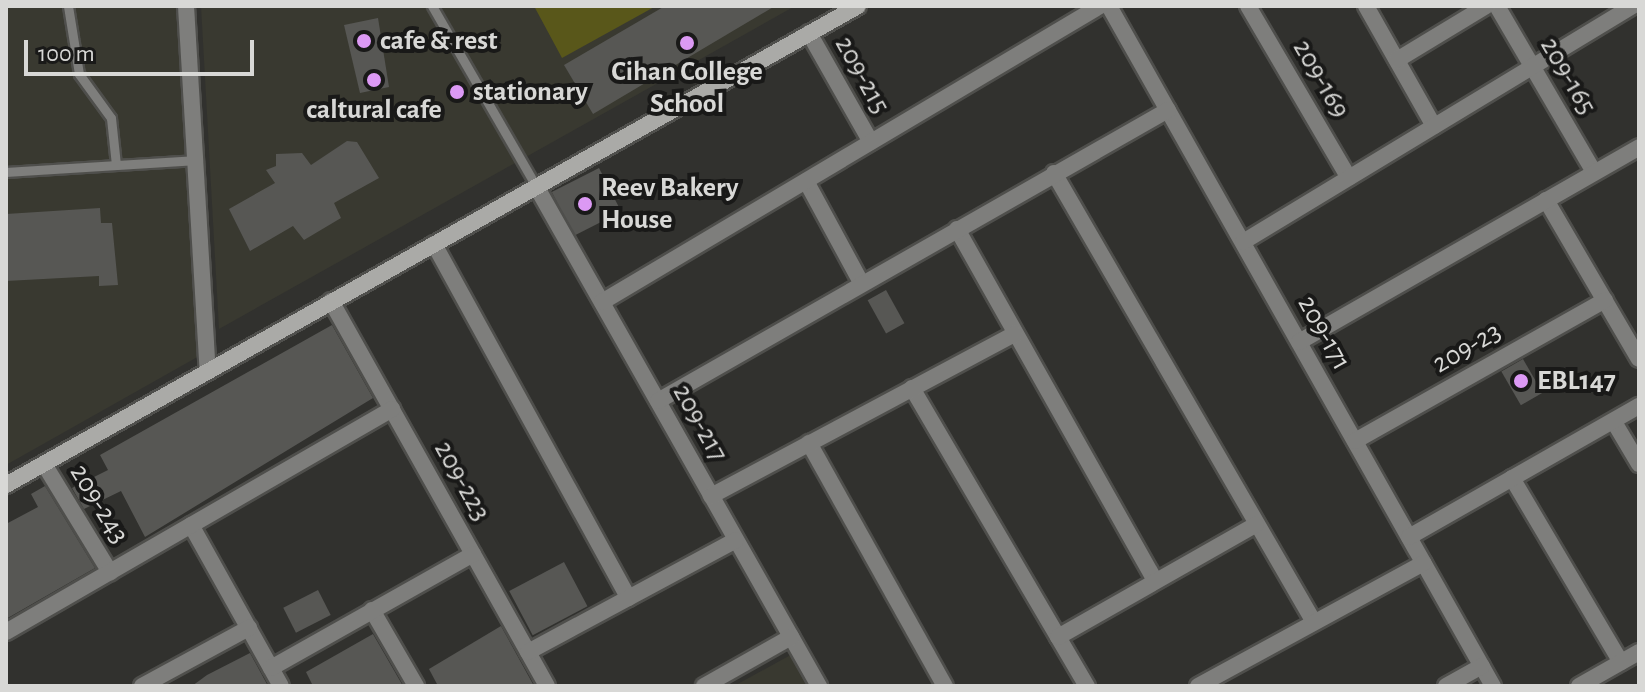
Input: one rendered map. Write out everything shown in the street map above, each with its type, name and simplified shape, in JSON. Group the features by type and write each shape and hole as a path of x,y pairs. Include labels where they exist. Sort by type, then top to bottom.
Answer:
{"street":[{"path":"186,6 208,371"},
{"path":"6,485 858,6"},
{"path":"602,302 1100,6"},
{"name":"209-171","path":"1109,6 1493,686"},
{"name":"209-169","path":"1248,6 1349,178"},
{"path":"1366,6 1434,126"},
{"path":"1397,60 1486,6"},
{"name":"209-165","path":"1497,6 1594,172"},
{"path":"1243,242 1628,7"},
{"name":"209-215","path":"809,33 871,142"},
{"path":"658,401 1168,110"},
{"path":"1299,342 1594,172 1637,153"},
{"path":"1054,173 1255,525 1314,622"},
{"path":"806,181 862,284"},
{"name":"209-217","path":"536,186 819,686"},
{"path":"1546,200 1639,359"},
{"path":"957,229 1154,579"},
{"path":"434,244 629,598"},
{"name":"209-23","path":"1355,441 1605,300"},
{"name":"209-223","path":"331,301 547,686"},
{"path":"711,496 1014,334"},
{"path":"912,388 1087,686"},
{"path":"1409,537 1639,406"},
{"path":"6,632 392,409"},
{"path":"1614,422 1639,464"},
{"path":"809,443 945,686"},
{"name":"209-243","path":"44,464 110,572"},
{"path":"1512,478 1621,662"},
{"path":"191,525 281,686"},
{"path":"1058,637 1154,579 1255,525"},
{"path":"528,652 736,540"},
{"path":"271,668 473,554"},
{"path":"1198,686 1424,563"},
{"path":"372,610 416,686"},
{"path":"142,686 249,628"},
{"path":"704,686 791,637"},
{"path":"1579,686 1639,652"},
{"path":"1446,686 1482,666"}],"lane":[{"path":"68,6 79,74 111,118 116,165"},
{"path":"432,6 536,186"},
{"path":"6,172 197,160"}],"shaded area":[{"path":"6,6 180,6 201,355 6,465"},
{"path":"201,6 795,6 219,329"},
{"path":"534,6 656,6 562,58"},
{"path":"796,652 814,686 734,686"}],"building":[{"name":"Cihan College School","path":"665,6 775,6 593,114 564,65"},
{"path":"378,18 389,87 360,93 344,25"},
{"path":"347,141 357,142 379,178 334,203 341,218 304,240 293,226 250,251 229,209 275,183 266,170 276,166 276,154 302,153 311,165"},
{"name":"Reev Bakery House","path":"599,168 621,212 574,236 552,192"},
{"path":"100,208 101,223 112,223 118,285 99,286 99,276 6,281 6,214"},
{"path":"886,290 904,323 886,333 868,300"},
{"path":"332,325 373,398 145,537 121,491 84,509 72,488 108,470 100,455"},
{"name":"EBL147","path":"1523,359 1543,393 1521,405 1501,372"},
{"path":"45,486 95,568 6,619 6,524 38,507 31,494"},
{"path":"564,562 587,606 533,635 509,591"},
{"path":"318,590 331,615 296,633 283,608"},
{"path":"501,626 534,686 438,686 429,669"},
{"path":"373,634 403,686 313,686 306,672"},
{"path":"250,653 268,686 192,686 207,675"}],"place":[{"name":"cafe & rest","path":"364,41"},
{"name":"Cihan College School","path":"687,43"},
{"name":"caltural cafe","path":"374,80"},
{"name":"stationary","path":"457,92"},
{"name":"Reev Bakery House","path":"585,204"},
{"name":"EBL147","path":"1521,381"}]}
